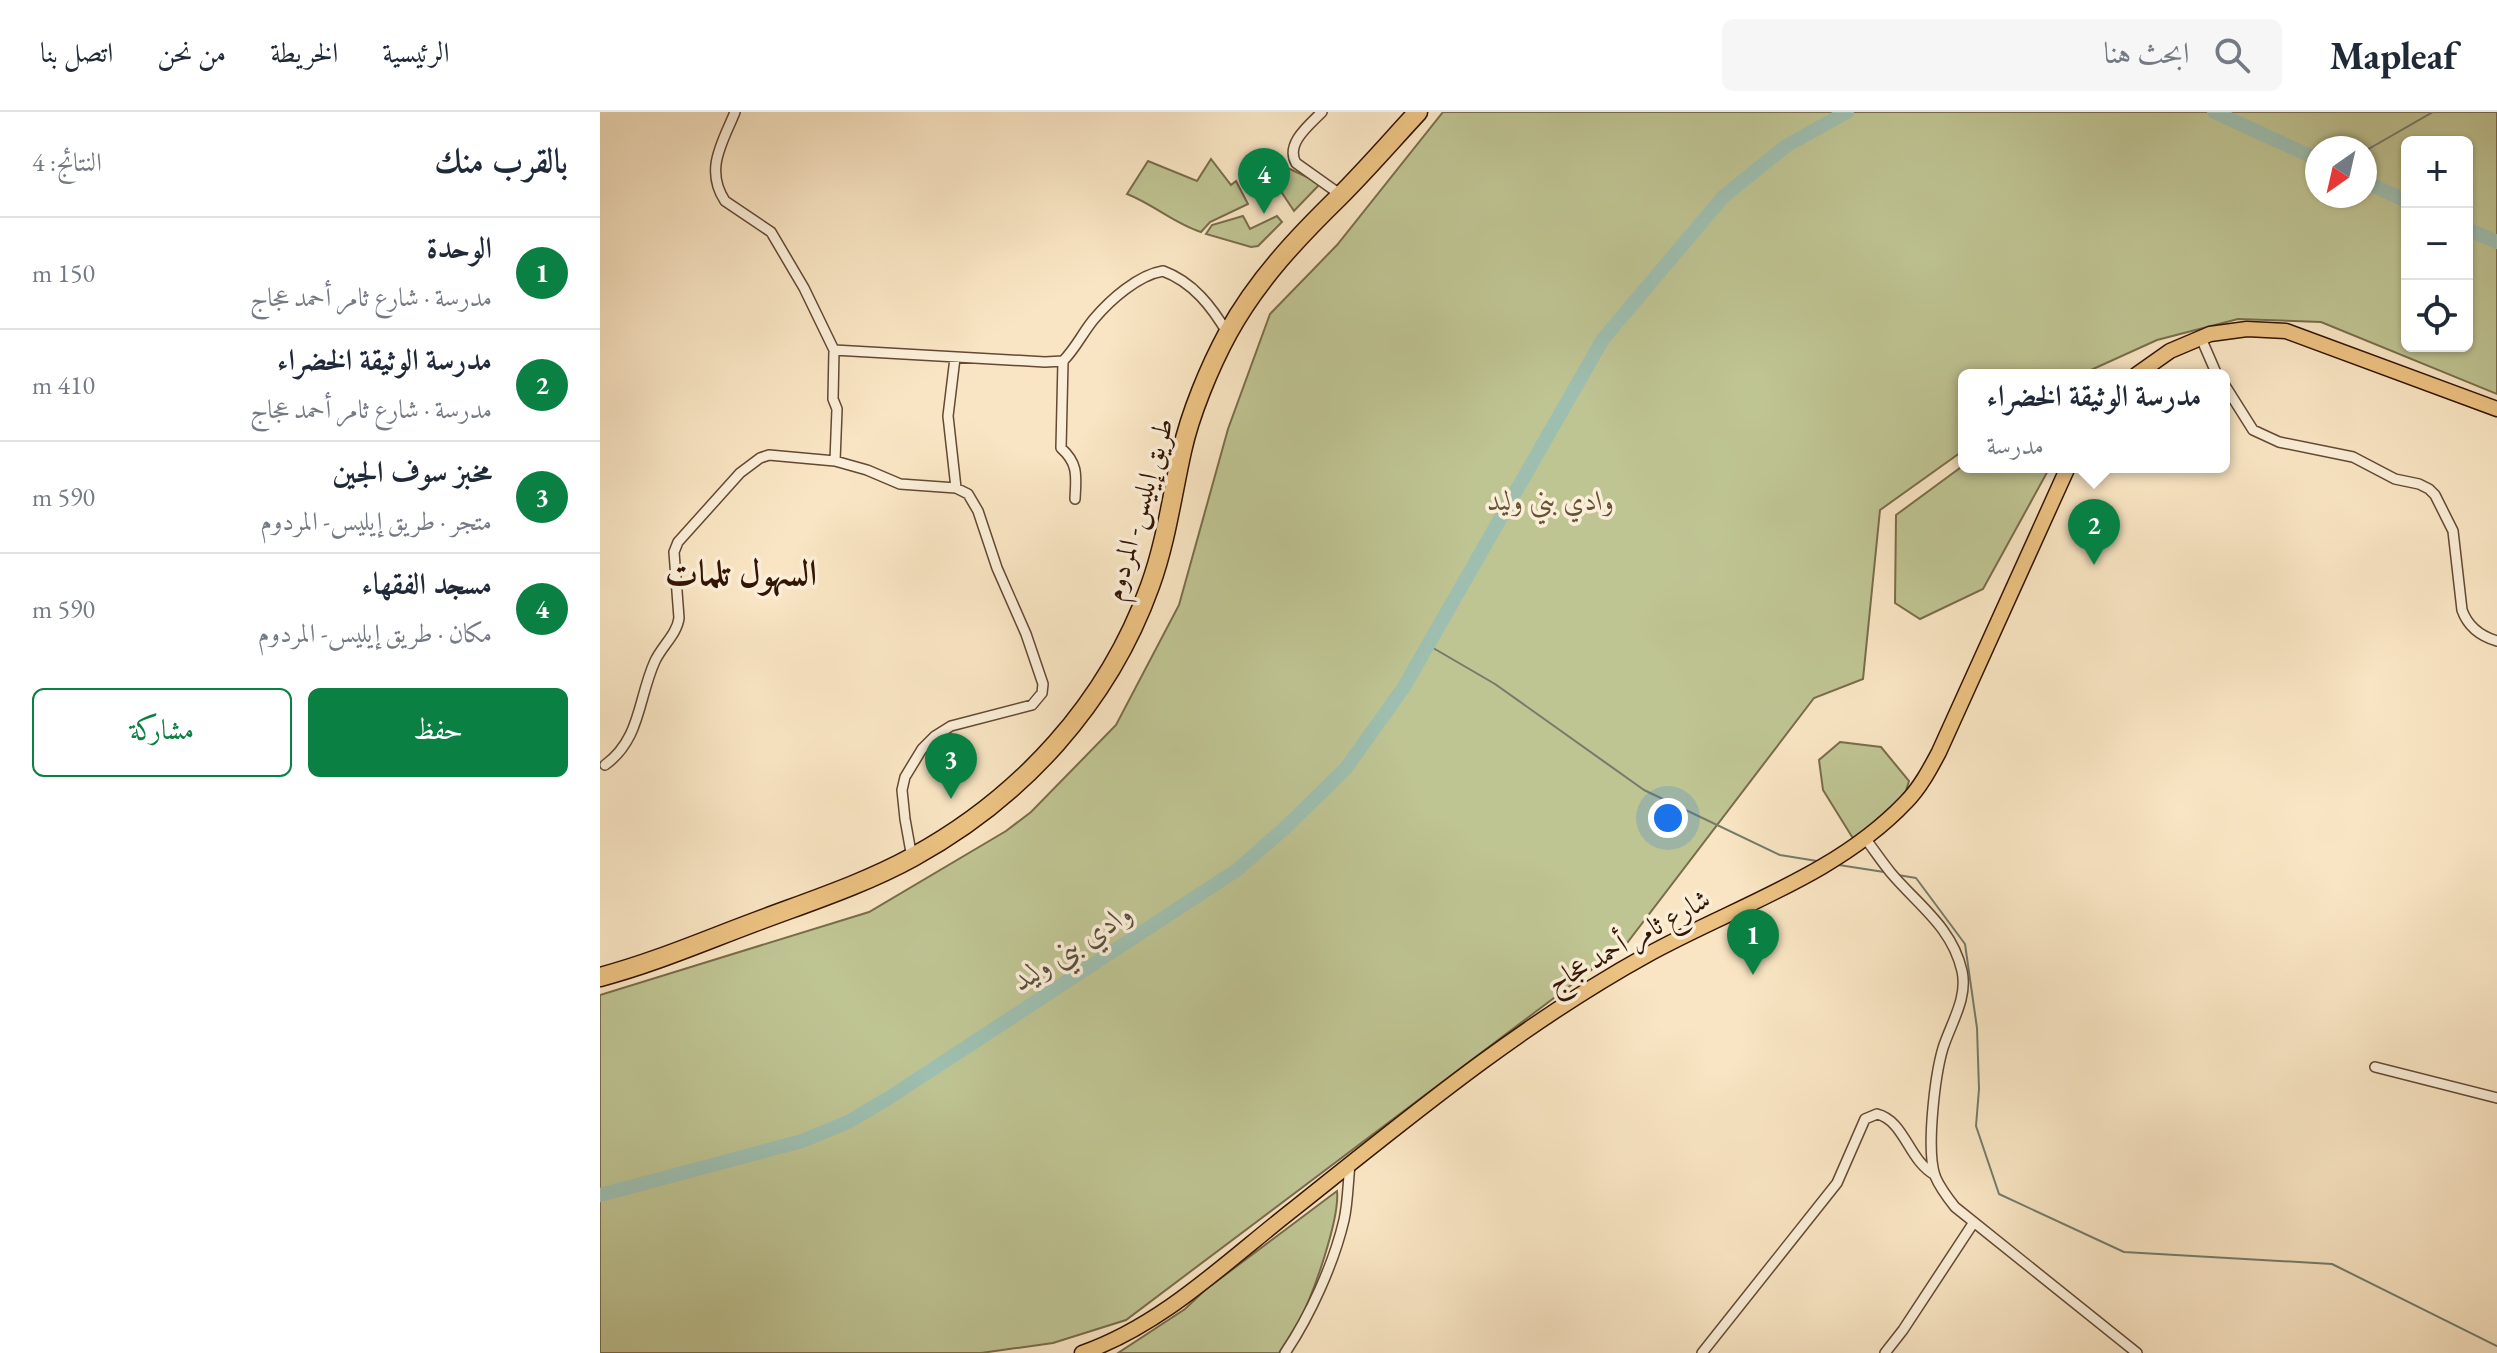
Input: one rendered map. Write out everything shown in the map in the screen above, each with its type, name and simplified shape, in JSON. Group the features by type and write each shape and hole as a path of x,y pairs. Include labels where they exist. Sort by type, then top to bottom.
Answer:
{"highway":[{"name":"طريق إيليس- المردوم","path":"600,977 836,891 912,858 1004,796 1052,750 1098,687 1150,588 1167,527 1183,447 1198,402 1228,334 1279,259 1418,112"}],"main road":[{"path":"2144,369 2170,351 2201,338 2247,329 2286,331 2312,338 2497,409"},
{"name":"شارع ثامر أحمد عجاج","path":"1082,1353 1126,1336 1170,1306 1537,1021 1649,954 1782,888 1865,838 1909,800 1933,763 2065,473"}],"street":[{"path":"735,112 723,135 715,174 725,201 771,232 804,288 834,350 833,399 837,409 835,461"},
{"path":"1322,112 1294,144 1292,155 1296,163 1341,195"},
{"path":"1075,499 1077,470 1061,448 1063,361 1095,318 1137,281 1157,272 1170,274 1193,290 1210,305 1228,334"},
{"path":"2201,338 2214,369"},
{"path":"834,350 1063,361"},
{"path":"955,358 948,416 956,488"},
{"path":"2230,394 2253,430 2279,442 2353,457 2395,479 2429,489 2453,531 2466,621 2482,635 2497,641"},
{"path":"605,765 630,739 654,665 668,637 678,629 674,552 678,542 740,473 769,455 835,461 900,484 956,488 968,494 978,511 997,568 1030,646 1043,684 1042,693 1032,705 951,726 922,749 905,777 902,790 912,858"},
{"path":"1865,838 1892,874 1938,920 1953,946 1963,973 1961,998 1940,1061 1932,1142 1935,1175 1942,1191 1974,1222 2137,1353"},
{"path":"2375,1067 2497,1098"},
{"path":"1702,1353 1837,1183 1865,1119 1877,1114 1891,1120 1918,1162 1935,1175"},
{"path":"1285,1353 1312,1304 1343,1223 1350,1164"},
{"path":"1885,1353 1974,1222"}],"green space":[{"name":"وادي بني وليد","path":"1443,112 2497,112 2497,394 2321,322 2238,319 2157,340 2093,369 1958,369 1958,454 1880,510 1863,679 1814,698 1627,943 1126,1320 1053,1343 981,1353 600,1353 600,995 869,912 1006,831 1031,812 1116,725 1179,605 1228,429 1270,314 1337,245"},
{"path":"1211,159 1231,185 1236,181 1248,204 1210,222 1201,232 1127,194 1148,161 1197,181"},
{"path":"1281,165 1318,182 1318,186 1294,211 1270,175"},
{"path":"1243,216 1250,229 1277,216 1282,222 1258,246 1251,247 1206,234 1212,225"},
{"path":"1958,469 1958,473 2047,473 1983,589 1920,619 1895,603 1896,515"},
{"path":"1840,742 1881,747 1909,781 1905,794 1854,840 1823,790 1819,760"},
{"path":"1337,1191 1330,1237 1318,1276 1299,1321 1279,1353 1118,1353 1185,1309 1205,1290"}],"waterway":[{"name":"وادي بني وليد","path":"600,1195 802,1141 848,1122 1237,870 1346,768 1404,687 1603,339 1723,197 1786,146 1847,112"},
{"name":"وادي بني وليد","path":"2214,112 2305,154"},
{"path":"2377,144 2433,112"},
{"name":"وادي بني وليد","path":"2377,187 2401,198"},
{"name":"وادي بني وليد","path":"2473,232 2497,242"},
{"path":"1428,645 1495,684 1644,790 1780,855 1817,861"},
{"path":"1839,865 1884,872"},
{"path":"1898,875 1916,878 1965,944 1977,1028 1979,1089 1976,1126 1999,1194 2124,1252 2332,1264 2497,1346"}],"place":[{"name":"مسجد الفقهاء","path":"1264,214"},
{"name":"مدرسة الوثيقة الخضراء","path":"2094,565"},
{"name":"مخبز سوف الجين","path":"951,799"},
{"name":"الوحدة","path":"1753,975"}],"district":[{"name":"السهول تلمات","path":"741,572"}]}
